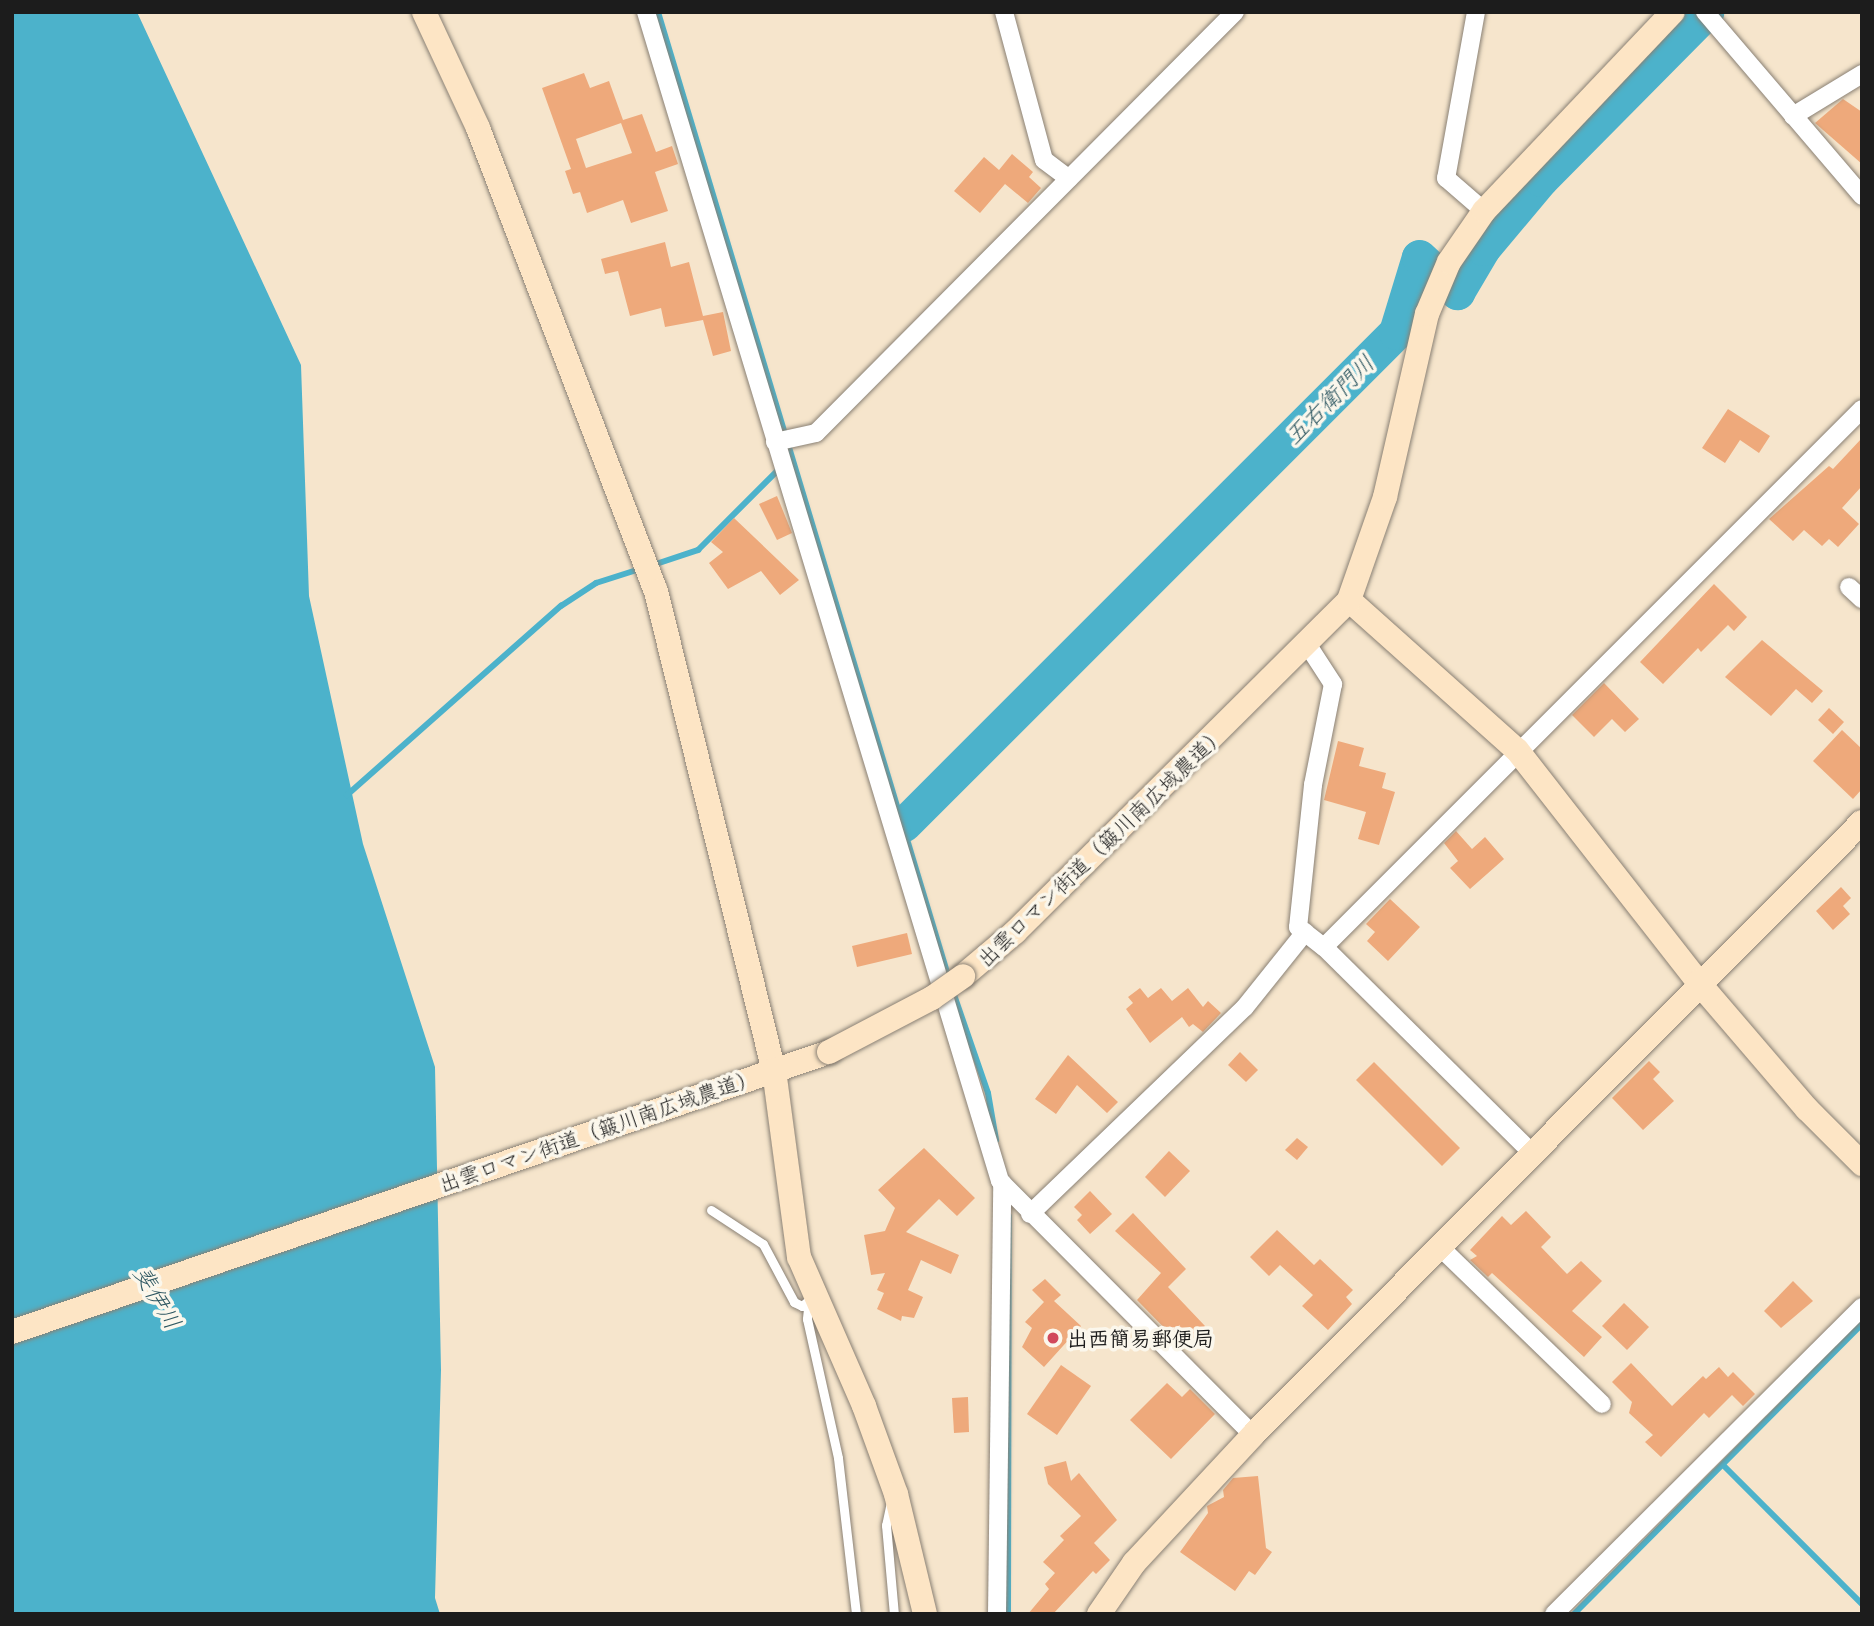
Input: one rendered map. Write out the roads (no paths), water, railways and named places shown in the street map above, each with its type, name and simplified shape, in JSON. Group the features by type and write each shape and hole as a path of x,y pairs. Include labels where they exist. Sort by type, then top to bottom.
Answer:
{"street":[{"path":"424,12 478,128 656,591 774,1070 793,1225 809,1295 864,1406 896,1494 925,1614"},
{"path":"646,12 1002,1183 997,1614"},
{"path":"1004,12 1044,160 1069,179"},
{"path":"775,442 816,433 1235,12"},
{"path":"1476,12 1446,178 1484,211"},
{"name":"出雲ロマン街道（簸川南広域農道）","path":"12,1332 736,1081 829,1052 932,998 963,976 1015,932 1349,600 1385,497 1427,314 1449,262 1484,211 1673,12"},
{"path":"1705,12 1862,196"},
{"path":"1793,117 1862,74"},
{"path":"1324,947 1517,750 1862,409"},
{"path":"1349,600 1517,750 1698,982 1807,1109 1862,1164"},
{"path":"1307,644 1333,684 1313,785 1298,927 1324,947 1534,1155"},
{"path":"1099,1614 1134,1563 1254,1435 1534,1155 1698,982 1862,822"},
{"path":"1030,1214 1245,1007 1305,932"},
{"path":"1002,1183 1030,1214 1254,1435"},
{"path":"1441,1248 1602,1404"},
{"path":"1554,1614 1862,1307"}],"lane":[{"path":"711,1210 763,1244 794,1302 802,1306 809,1295"},
{"path":"809,1295 807,1320 838,1458 856,1614"},
{"path":"894,1614 886,1525 896,1494"}],"water":[{"name":"斐伊川","path":"12,12 137,12 301,365 309,596 363,844 435,1067 441,1370 435,1598 440,1614 12,1614"}],"waterway":[{"path":"658,12 949,979"},
{"name":"五右衛門川","path":"904,824 1396,332 1419,257 1457,292 1483,248 1541,179 1706,12"},
{"path":"650,566 698,550 781,467"},
{"path":"347,795 561,606 596,583 640,569"},
{"path":"952,989 988,1093 996,1140"},
{"path":"1008,1614 1009,1216"},
{"path":"1574,1614 1862,1324"},
{"path":"1723,1465 1862,1604"}],"place":[{"name":"出西簡易郵便局","path":"1053,1338"}]}
